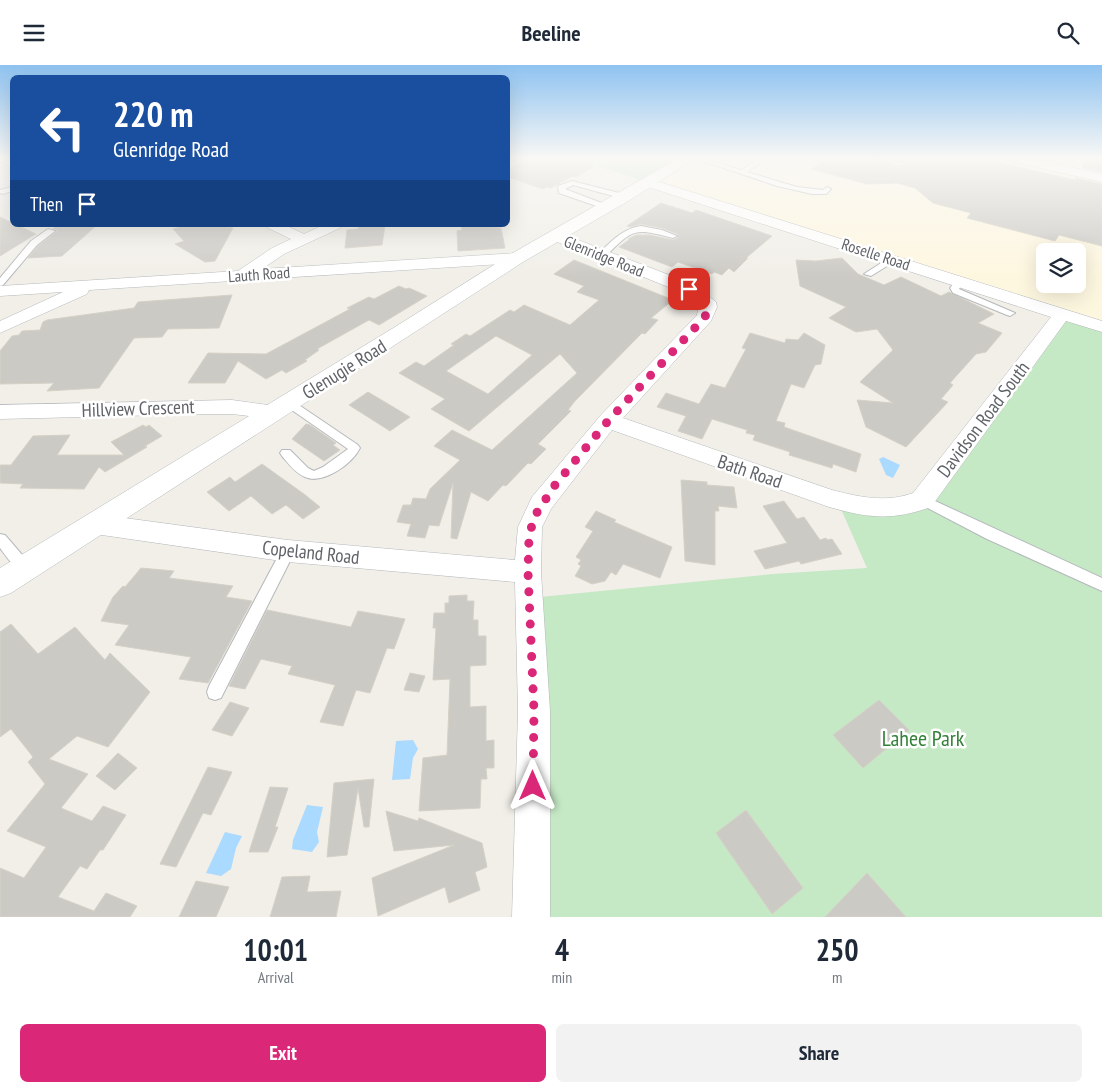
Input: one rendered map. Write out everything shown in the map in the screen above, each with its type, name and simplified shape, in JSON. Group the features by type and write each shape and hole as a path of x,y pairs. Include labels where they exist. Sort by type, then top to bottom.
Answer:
{"street":[{"name":"Glenugie Road","path":"0,584 517,258 623,198"},
{"name":"Roselle Road","path":"697,198 1102,327"},
{"path":"278,227 303,239"},
{"path":"244,275 265,258 330,227"},
{"name":"Glenridge Road","path":"555,236 689,289 707,302 708,307 705,317 608,421"},
{"name":"Lauth Road","path":"0,291 517,258"},
{"path":"0,328 89,286"},
{"name":"Davidson Road South","path":"922,500 1062,315"},
{"name":"Hillview Crescent","path":"0,412 283,407"},
{"path":"532,917 534,711 528,572 529,537 534,517 555,485 608,421"},
{"name":"Bath Road","path":"608,421 829,498 856,505 894,509 922,500"},
{"name":"Copeland Road","path":"95,525 288,551 528,572"}],"lane":[{"path":"581,198 608,207"},
{"path":"602,255 618,238 631,229 646,227 673,236"},
{"path":"0,283 34,243 51,231"},
{"path":"868,274 892,259"},
{"path":"960,281 954,288 956,291 1010,313"},
{"path":"283,407 354,448 351,455 322,475 316,476 306,474 286,453"},
{"path":"922,500 992,535 1102,585"},
{"path":"0,539 25,568"},
{"path":"214,692 288,551"}],"shaded area":[{"path":"696,198 1102,198 1102,327"}],"green space":[{"name":"Lahee Park","path":"1061,315 1102,327 1102,917 532,917 530,598 773,574 867,568 837,500 921,499"}],"water":[{"path":"883,457 900,465 893,478 886,475 879,459"},
{"path":"413,740 418,749 413,758 410,779 392,780 396,741"},
{"path":"307,805 323,807 317,832 319,842 312,852 292,849 293,840"},
{"path":"225,832 242,836 236,848 231,869 221,876 206,873"}],"building":[{"path":"927,198 1102,198 1102,246 1059,235 1055,241 967,218 971,213 933,203"},
{"path":"661,203 692,213 696,210 772,236 746,258 748,258 734,272 729,268 722,275 714,272 712,274 678,262 672,267 619,247 636,235 650,235 673,240 678,238 678,234 662,228 641,224 631,227 627,226"},
{"path":"0,217 10,222 10,227 21,227 36,234 0,256"},
{"path":"54,227 95,227 62,256 28,258 38,246 56,232 57,230 53,229"},
{"path":"180,227 233,228 215,261 205,262 175,244 184,241 173,229"},
{"path":"358,227 385,227 382,245 345,248 347,230 358,229"},
{"path":"461,227 501,228 505,248 458,251 457,231 462,230"},
{"path":"842,258 858,274 884,285 901,277 941,296 949,292 994,314 978,323 1002,333 986,352 976,354 950,383 953,385 941,399 948,402 906,447 866,427 857,400 893,403 860,382 893,350 877,329 856,332 829,318 846,307 800,286 796,260 816,261"},
{"path":"574,260 673,300 651,318 658,320 645,334 642,333 575,401 568,410 571,411 538,444 546,449 531,464 528,463 506,486 503,485 488,501 471,492 457,539 451,538 453,483 439,526 429,525 425,538 407,536 411,524 397,522 403,505 411,505 413,498 426,499 430,489 460,460 434,446 452,430 492,450 577,373 560,354 469,431 431,409 445,399 399,373 416,362 424,366 466,334 470,336 510,310 514,312 524,305 570,325 599,300 577,292 584,286 554,274","holes":["496,336 532,355 488,394 446,371"]},
{"path":"399,286 427,296 379,325 369,320 317,349 319,350 305,360 307,361 286,373 282,370 266,379 238,361 225,383 188,383 208,353 266,354 350,309 347,308 369,297 374,299"},
{"path":"232,295 219,328 168,329 162,337 134,338 99,388 47,391 54,383 0,384 0,351 12,336 19,335 22,331 40,330 43,322 47,320 134,308 138,302"},
{"path":"750,333 785,343 786,339 798,340 804,333 825,345 821,364 815,365 804,388 791,384 776,421 785,423 784,427 861,454 856,472 833,464 832,468 789,455 790,452 753,440 755,435 746,433 747,430 712,419 702,439 678,431 686,416 657,407 666,393 699,404 711,384 725,388 746,349 742,348"},
{"path":"368,392 410,417 390,431 349,405"},
{"path":"306,424 336,443 333,445 340,450 324,461 292,439"},
{"path":"143,425 146,427 149,425 162,436 105,472 99,467 84,489 20,488 23,484 0,483 0,465 11,465 33,436 70,435 57,455 124,455 111,442"},
{"path":"262,464 320,507 303,519 286,505 272,514 251,496 229,511 207,492 230,477 235,482"},
{"path":"681,480 707,482 707,485 734,487 737,508 718,506 719,511 715,511 715,565 685,561"},
{"path":"784,501 797,519 804,517 820,540 832,539 842,554 801,564 799,561 765,569 754,551 787,543 763,506"},
{"path":"596,511 616,520 614,522 672,547 660,578 623,564 616,575 611,572 605,581 592,584 575,576 581,566 578,564 581,560 576,557 593,531 585,527"},
{"path":"141,568 174,571 169,578 233,586 226,597 252,601 208,683 179,679 191,657 115,645 129,625 101,621 113,597 123,586 125,587"},
{"path":"467,595 467,601 474,601 473,620 478,620 478,636 486,636 486,665 470,666 470,707 486,706 486,741 494,740 494,768 486,768 487,779 481,779 480,808 419,811 423,758 447,755 450,679 433,680 436,628 433,628 434,613 445,613 445,603 449,603 449,596"},
{"path":"267,610 351,627 358,611 405,619 394,649 387,648 370,693 356,690 343,726 320,722 335,685 288,674 292,666 261,659 245,689 229,686"},
{"path":"11,624 38,654 75,627 105,660 110,653 150,692 108,747 77,736 49,759 88,774 61,808 92,821 103,806 126,815 103,850 100,850 87,869 80,866 58,897 94,911 106,893 137,906 130,917 0,917 0,868 24,878 46,847 7,831 45,784 28,762 33,757 11,729 0,737 0,632"},
{"path":"410,673 425,676 419,692 404,690"},
{"path":"879,700 909,730 863,768 833,735"},
{"path":"230,702 249,708 232,736 212,730"},
{"path":"118,753 137,768 115,790 96,776"},
{"path":"208,767 232,772 211,815 203,813 176,867 160,864"},
{"path":"374,779 369,827 364,827 358,788 347,855 327,857 334,783"},
{"path":"270,787 288,788 275,827 278,827 268,852 249,852"},
{"path":"746,810 803,888 772,914 716,833"},
{"path":"386,811 418,821 419,818 482,843 487,867 475,872 480,890 449,903 445,887 378,916 372,878 454,845 394,851"},
{"path":"867,873 906,917 825,917"},
{"path":"310,876 307,892 341,891 336,917 270,917 282,877"},
{"path":"196,881 229,887 216,917 179,917"}],"route":[{"path":"533,786 534,711 528,572 530,527 541,504 608,421 705,317 708,307 707,302 689,289"}]}
